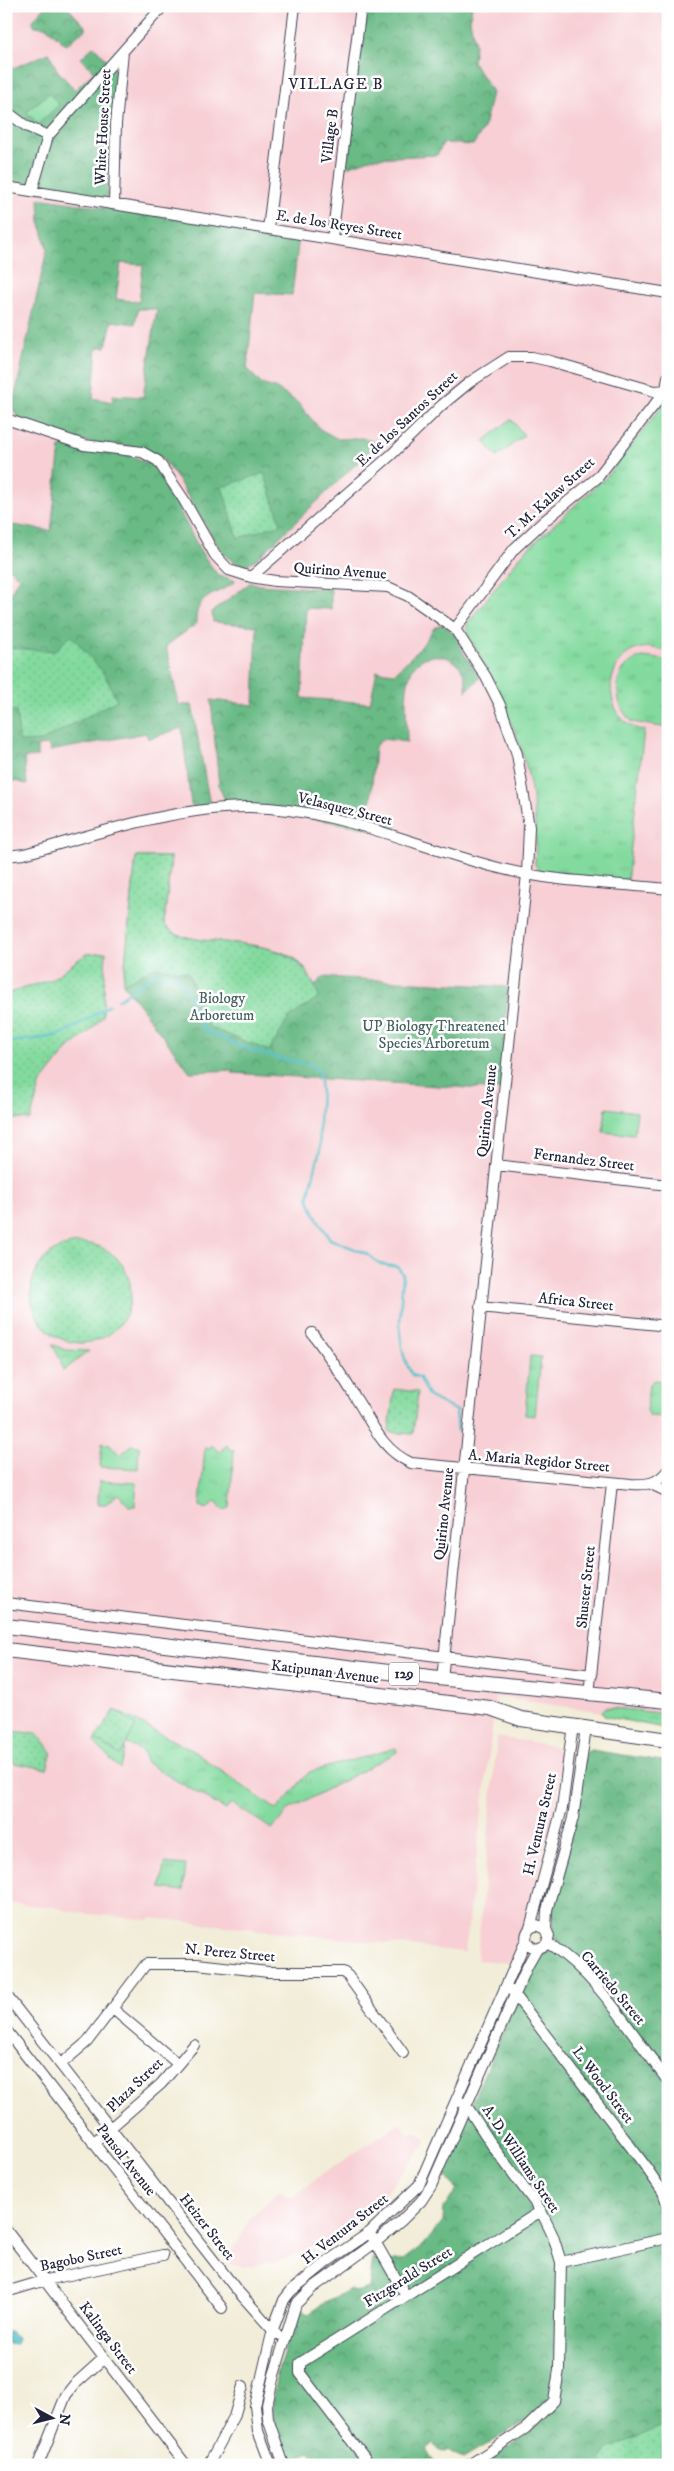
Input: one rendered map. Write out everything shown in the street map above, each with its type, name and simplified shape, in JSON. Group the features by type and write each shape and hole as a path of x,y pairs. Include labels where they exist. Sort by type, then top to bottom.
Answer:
{"main road":[{"name":"Katipunan Avenue","path":"6,1626 442,1678 668,1701"},
{"name":"Katipunan Avenue","path":"6,1650 490,1708 521,1719 668,1740"},
{"path":"212,1675 216,1651"}],"street":[{"path":"32,191 48,136 163,6"},
{"path":"268,229 295,6"},
{"name":"Village B","path":"332,239 361,6"},
{"name":"White House Street","path":"114,204 116,124 123,52"},
{"path":"6,112 26,126 48,136"},
{"name":"E. de los Reyes Street","path":"6,187 668,293"},
{"name":"E. de los Santos Street","path":"251,577 391,456 442,404 470,382 509,357 532,357 648,390 667,390"},
{"path":"667,390 668,377"},
{"name":"T. M. Kalaw Street","path":"455,629 514,549 542,522 597,478 667,390"},
{"name":"Quirino Avenue","path":"6,419 84,445 142,452 158,461 221,564 229,570 251,577 281,582 388,587 408,596 455,629 490,684 515,746 529,827 527,874 442,1678"},
{"name":"Velasquez Street","path":"6,856 24,854 172,816 215,809 250,807 295,811 329,817 496,867 527,874 668,888"},
{"name":"Fernandez Street","path":"496,1165 668,1185"},
{"name":"Africa Street","path":"480,1307 668,1326"},
{"name":"A. Maria Regidor Street","path":"312,1333 358,1401 380,1440 400,1458 411,1463 612,1483 651,1484 668,1492"},
{"path":"668,1468 668,1475"},
{"path":"651,1484 659,1480 668,1468"},
{"name":"Shuster Street","path":"589,1694 612,1483"},
{"name":"Katipunan Avenue","path":"6,1603 592,1675"},
{"name":"H. Ventura Street","path":"530,1928 562,1808 580,1726"},
{"name":"H. Ventura Street","path":"546,1929 547,1910 577,1799 580,1726"},
{"path":"537,1925 546,1929 550,1936 548,1943 537,1949 530,1946 526,1940 526,1934 530,1928 537,1925"},
{"name":"H. Ventura Street","path":"271,2465 258,2431 255,2406 273,2331 284,2300 291,2291 328,2261 369,2233 409,2197 419,2185 461,2102 511,1990 526,1940"},
{"name":"Carriedo Street","path":"548,1943 580,1969 607,1999 668,2081"},
{"name":"H. Ventura Street","path":"511,1990 537,1949"},
{"name":"N. Perez Street","path":"61,2064 87,2042 114,2009 142,1967 150,1962 197,1964 268,1972 342,1972 348,1976 403,2053"},
{"name":"L. Wood Street","path":"511,1990 643,2164 663,2192 668,2206"},
{"name":"Pansol Avenue","path":"6,1995 112,2128"},
{"path":"114,2009 178,2064"},
{"name":"Pansol Avenue","path":"6,2030 222,2308"},
{"name":"Plaza Street","path":"93,2143 161,2084 194,2045"},
{"name":"H. Ventura Street","path":"284,2463 268,2419 268,2405 283,2342 296,2304 336,2269 376,2242 421,2201 431,2186 461,2102"},
{"name":"A. D. Williams Street","path":"461,2102 541,2211 553,2236 561,2262 559,2370 554,2401 526,2428 469,2465"},
{"name":"Heizer Street","path":"112,2128 236,2289 283,2342"},
{"name":"Fitzgerald Street","path":"370,2465 300,2373 300,2363 541,2211"},
{"name":"Kalinga Street","path":"6,2230 186,2465"},
{"path":"369,2233 406,2296"},
{"path":"561,2262 668,2238"},
{"name":"Bagobo Street","path":"6,2292 46,2280 162,2256"},
{"path":"38,2465 66,2395 74,2385 104,2358"},
{"path":"208,2465 234,2417 243,2386"},
{"path":"668,2445 668,2464"},
{"path":"271,2465 284,2463"}],"shaded area":[{"path":"6,6 668,6 668,1721 496,1697 465,1952 151,1918 150,1920 70,1912 54,1907 6,1903"},
{"path":"497,1737 551,1745 557,1748 562,1758 558,1797 531,1904 511,1963 477,1960"},
{"path":"400,2123 409,2134 416,2131 427,2141 392,2186 352,2223 328,2241 279,2261 245,2267 226,2263 251,2217 279,2191 291,2198 314,2180"}],"green space":[{"path":"45,6 66,6 87,28 66,45 46,27 35,26 32,22"},
{"path":"364,6 472,6 470,20 475,44 473,62 492,92 484,128 473,145 443,143 437,155 373,158 344,168"},
{"path":"94,46 116,70 107,199 6,189 6,71 49,53 57,70 75,90 94,72 81,58"},
{"path":"49,93 59,105 38,124 27,112"},
{"path":"39,198 299,237 292,295 255,293 247,368 261,384 275,388 297,402 320,429 338,439 362,438 378,443 258,558 244,566 233,561 223,554 175,475 161,457 137,447 85,442 21,420 15,413 13,409 14,400 47,249 40,222","holes":["121,263 143,265 139,302 116,299","138,309 157,309 143,397 113,395 112,402 93,398 97,347 106,347 112,321 135,324"]},
{"path":"668,398 668,651 641,648 627,654 618,664 613,677 611,691 614,704 620,716 630,725 644,730 627,882 541,872 535,865 536,831 533,800 519,743 509,716 467,632 467,624 523,553 609,474"},
{"path":"511,419 524,435 497,457 484,441"},
{"path":"60,447 79,447 132,456 152,465 170,492 201,552 217,574 236,581 203,601 199,606 196,624 166,646 179,705 192,705 210,805 196,809 191,805 182,728 148,739 146,733 50,751 48,745 37,746 37,757 24,758 27,784 6,779 6,592 10,594 19,577 6,566 11,562 6,545 6,524 51,531"},
{"path":"264,473 281,524 238,538 222,487"},
{"path":"251,582 259,585 331,589 331,609 306,608 302,698 370,703 377,671 395,673 421,647 434,628 442,624 455,634 462,650 480,678 466,691 465,678 461,668 453,661 444,657 434,656 425,658 417,663 411,672 407,688 407,742 383,739 375,746 370,812 380,813 381,824 396,825 395,833 226,803 219,786 211,700 254,705 257,626 213,622 212,612"},
{"path":"71,635 103,672 117,700 42,741 20,742 16,711 6,711 6,648 55,651"},
{"path":"643,657 668,660 668,728 632,722 620,705 618,685 620,676 625,667 632,661"},
{"name":"UP Biology Threatened Species Arboretum","path":"136,857 171,857 164,924 172,931 191,938 237,943 285,953 300,964 314,986 323,977 508,987 501,1090 232,1073 234,1070 190,1072 123,984"},
{"name":"Biology Arboretum","path":"136,857 171,857 164,924 172,931 202,940 246,944 275,951 289,957 300,965 309,976 319,997 289,1018 269,1051 209,1027 188,972 155,967 123,984"},
{"path":"106,952 103,1016 91,1030 67,1050 41,1083 30,1120 6,1118 6,994 52,979 86,954"},
{"path":"606,1108 637,1112 634,1135 603,1132"},
{"path":"81,1243 91,1244 109,1251 123,1265 130,1283 130,1303 123,1321 109,1335 91,1342 81,1343 71,1342 53,1335 39,1321 32,1303 31,1293 32,1283 39,1265 53,1251 71,1244"},
{"path":"52,1344 65,1350 89,1351 63,1371 61,1361"},
{"path":"530,1356 541,1357 535,1416 525,1415"},
{"path":"654,1380 668,1381 665,1417 650,1416 646,1411 649,1384"},
{"path":"394,1389 418,1392 413,1434 389,1432"},
{"path":"102,1443 110,1444 120,1455 132,1445 139,1446 138,1469 100,1467"},
{"path":"212,1445 219,1452 227,1445 229,1449 234,1450 230,1508 223,1510 216,1501 207,1509 200,1506 205,1447 210,1448"},
{"path":"99,1481 137,1483 135,1506 129,1506 118,1494 106,1504 98,1504"},
{"path":"606,1707 668,1714 668,1729 604,1716 602,1711"},
{"path":"115,1710 193,1751 277,1810 309,1772 396,1748 397,1752 290,1809 272,1829 231,1803 226,1810 145,1762 144,1753 126,1743 120,1769 94,1742"},
{"path":"115,1710 136,1726 120,1755 95,1739"},
{"path":"6,1731 37,1733 52,1752 47,1769 14,1763 6,1752"},
{"path":"591,1750 668,1762 668,2465 476,2465 523,2438 528,2433 524,2422 463,2458 449,2449 441,2452 434,2444 427,2450 437,2465 321,2465 309,2452 294,2460 281,2443 275,2425 273,2406 279,2366 299,2308 309,2314 323,2303 351,2289 356,2292 369,2288 373,2258 383,2264 395,2260 404,2260 424,2245 443,2221 444,2208 457,2189 442,2170 535,1958 548,1950 555,1952 560,1947 555,1939 551,1908 585,1753"},
{"path":"164,1863 186,1865 183,1891 161,1888"},
{"path":"665,2425 662,2465 598,2465 607,2450"}],"water":[{"path":"8,2331 18,2339 16,2345 8,2344 6,2340"}],"waterway":[{"path":"118,1000 154,974 178,976 187,990 196,1017 205,1030 243,1048 277,1058 311,1064 319,1072 321,1092 320,1150 308,1197 315,1215 330,1239 367,1254 380,1264 398,1267 403,1275 400,1326 406,1363 412,1375 420,1378 428,1396 456,1411 458,1431"},
{"path":"6,1044 61,1034 109,1005"}],"district":[{"name":"VILLAGE B","path":"336,84"}]}
